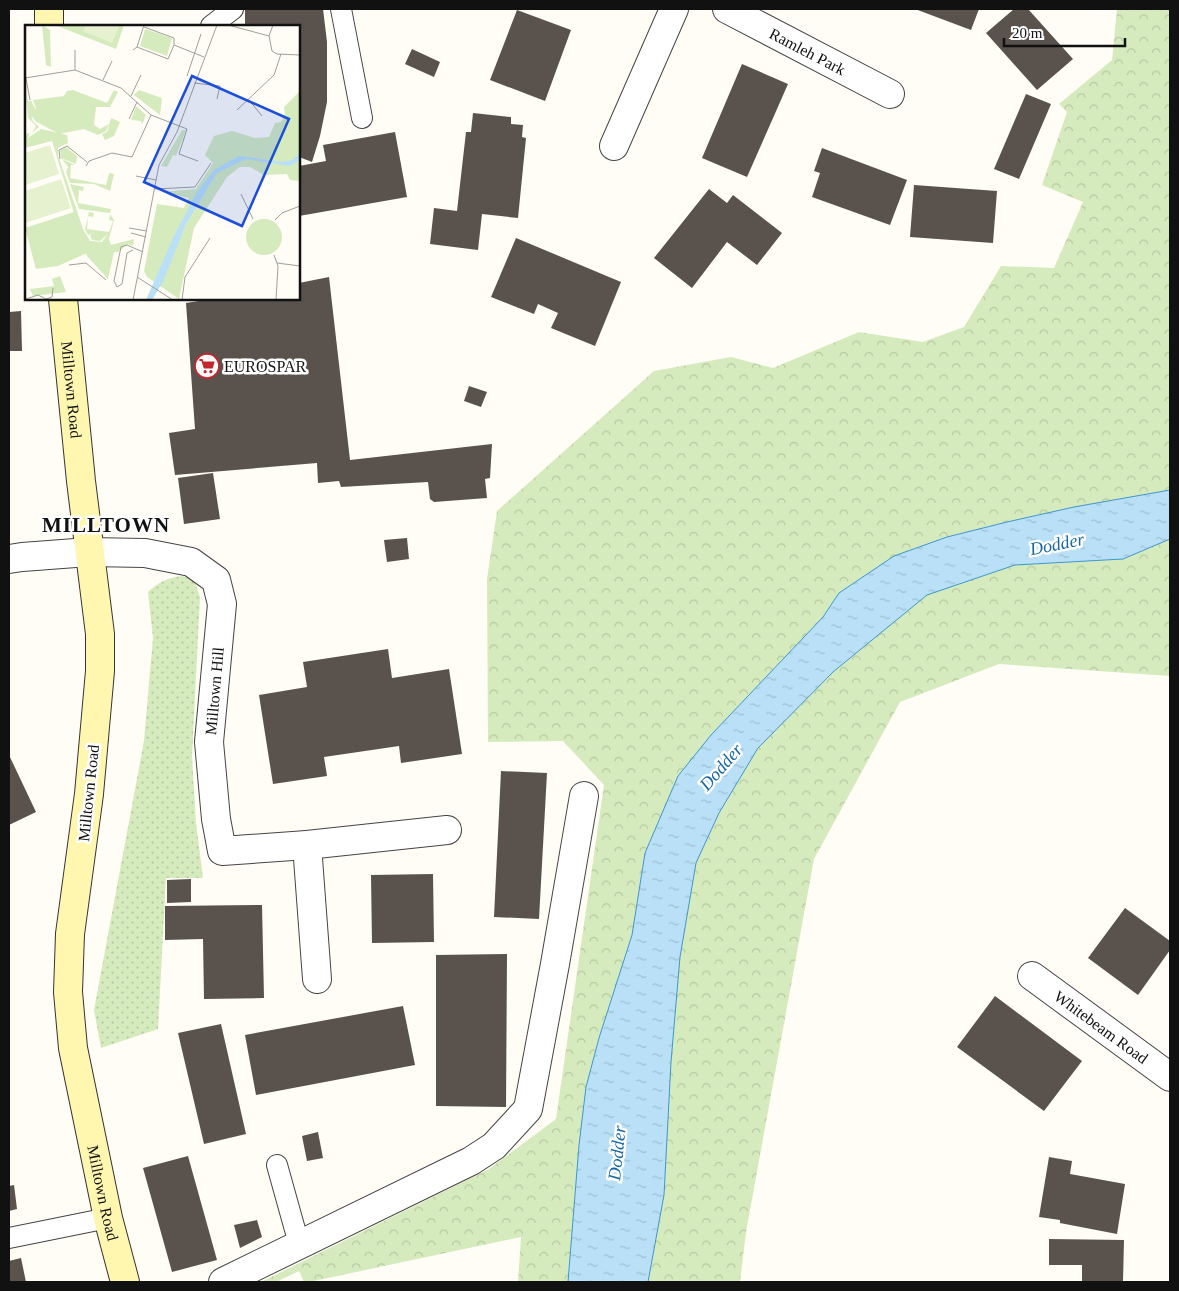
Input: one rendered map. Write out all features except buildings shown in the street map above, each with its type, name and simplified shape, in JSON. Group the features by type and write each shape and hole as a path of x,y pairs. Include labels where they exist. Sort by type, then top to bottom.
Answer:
{"main road":[{"path":"49,9 50,25"},
{"name":"Milltown Road","path":"62,300 89,552 100,634 100,671 89,794 70,934 68,992 73,1048 108,1218 125,1282"}],"street":[{"path":"614,146 674,9"},
{"name":"Ramleh Park","path":"727,9 890,94"},
{"path":"9,559 22,556 89,552"},
{"name":"Milltown Hill","path":"89,552 145,553 191,562 216,580 222,604 209,742 216,819 222,851 307,845 447,830"},
{"path":"223,1282 471,1161 494,1146 528,1109 584,796"},
{"path":"307,845 317,979"},
{"name":"Whitebeam Road","path":"1032,976 1170,1077"}],"lane":[{"path":"212,25 233,9"},
{"path":"341,9 362,118"},
{"path":"277,1165 299,1244"},
{"path":"9,1238 108,1218"}],"green space":[{"path":"1117,9 1170,9 1170,676 999,664 900,702 814,859 746,1232 740,1282 518,1282 521,1237 309,1282 304,1282 299,1271 276,1282 261,1282 489,1169 556,1119 604,785 563,741 488,742 487,579 497,511 654,371 731,357 773,368 859,332 923,342 964,327 1001,266 1054,268 1083,202 1042,185 1067,112 1059,104 1112,60"},
{"path":"182,576 194,579 200,597 192,756 196,823 203,878 166,878 158,1029 101,1048 94,1010 144,741 153,638 148,592 163,581"}],"water":[{"name":"Dodder","path":"1170,490 1170,539 1123,559 1015,565 927,595 833,672 758,748 719,813 696,863 680,957 671,1062 664,1195 648,1282 568,1282 579,1145 586,1087 599,1038 632,935 645,853 678,776 711,735 823,617 839,593 894,556 947,537 1007,522 1074,507"}],"place":[{"name":"EUROSPAR","path":"207,366"}],"district":[{"name":"MILLTOWN","path":"106,525"}]}
